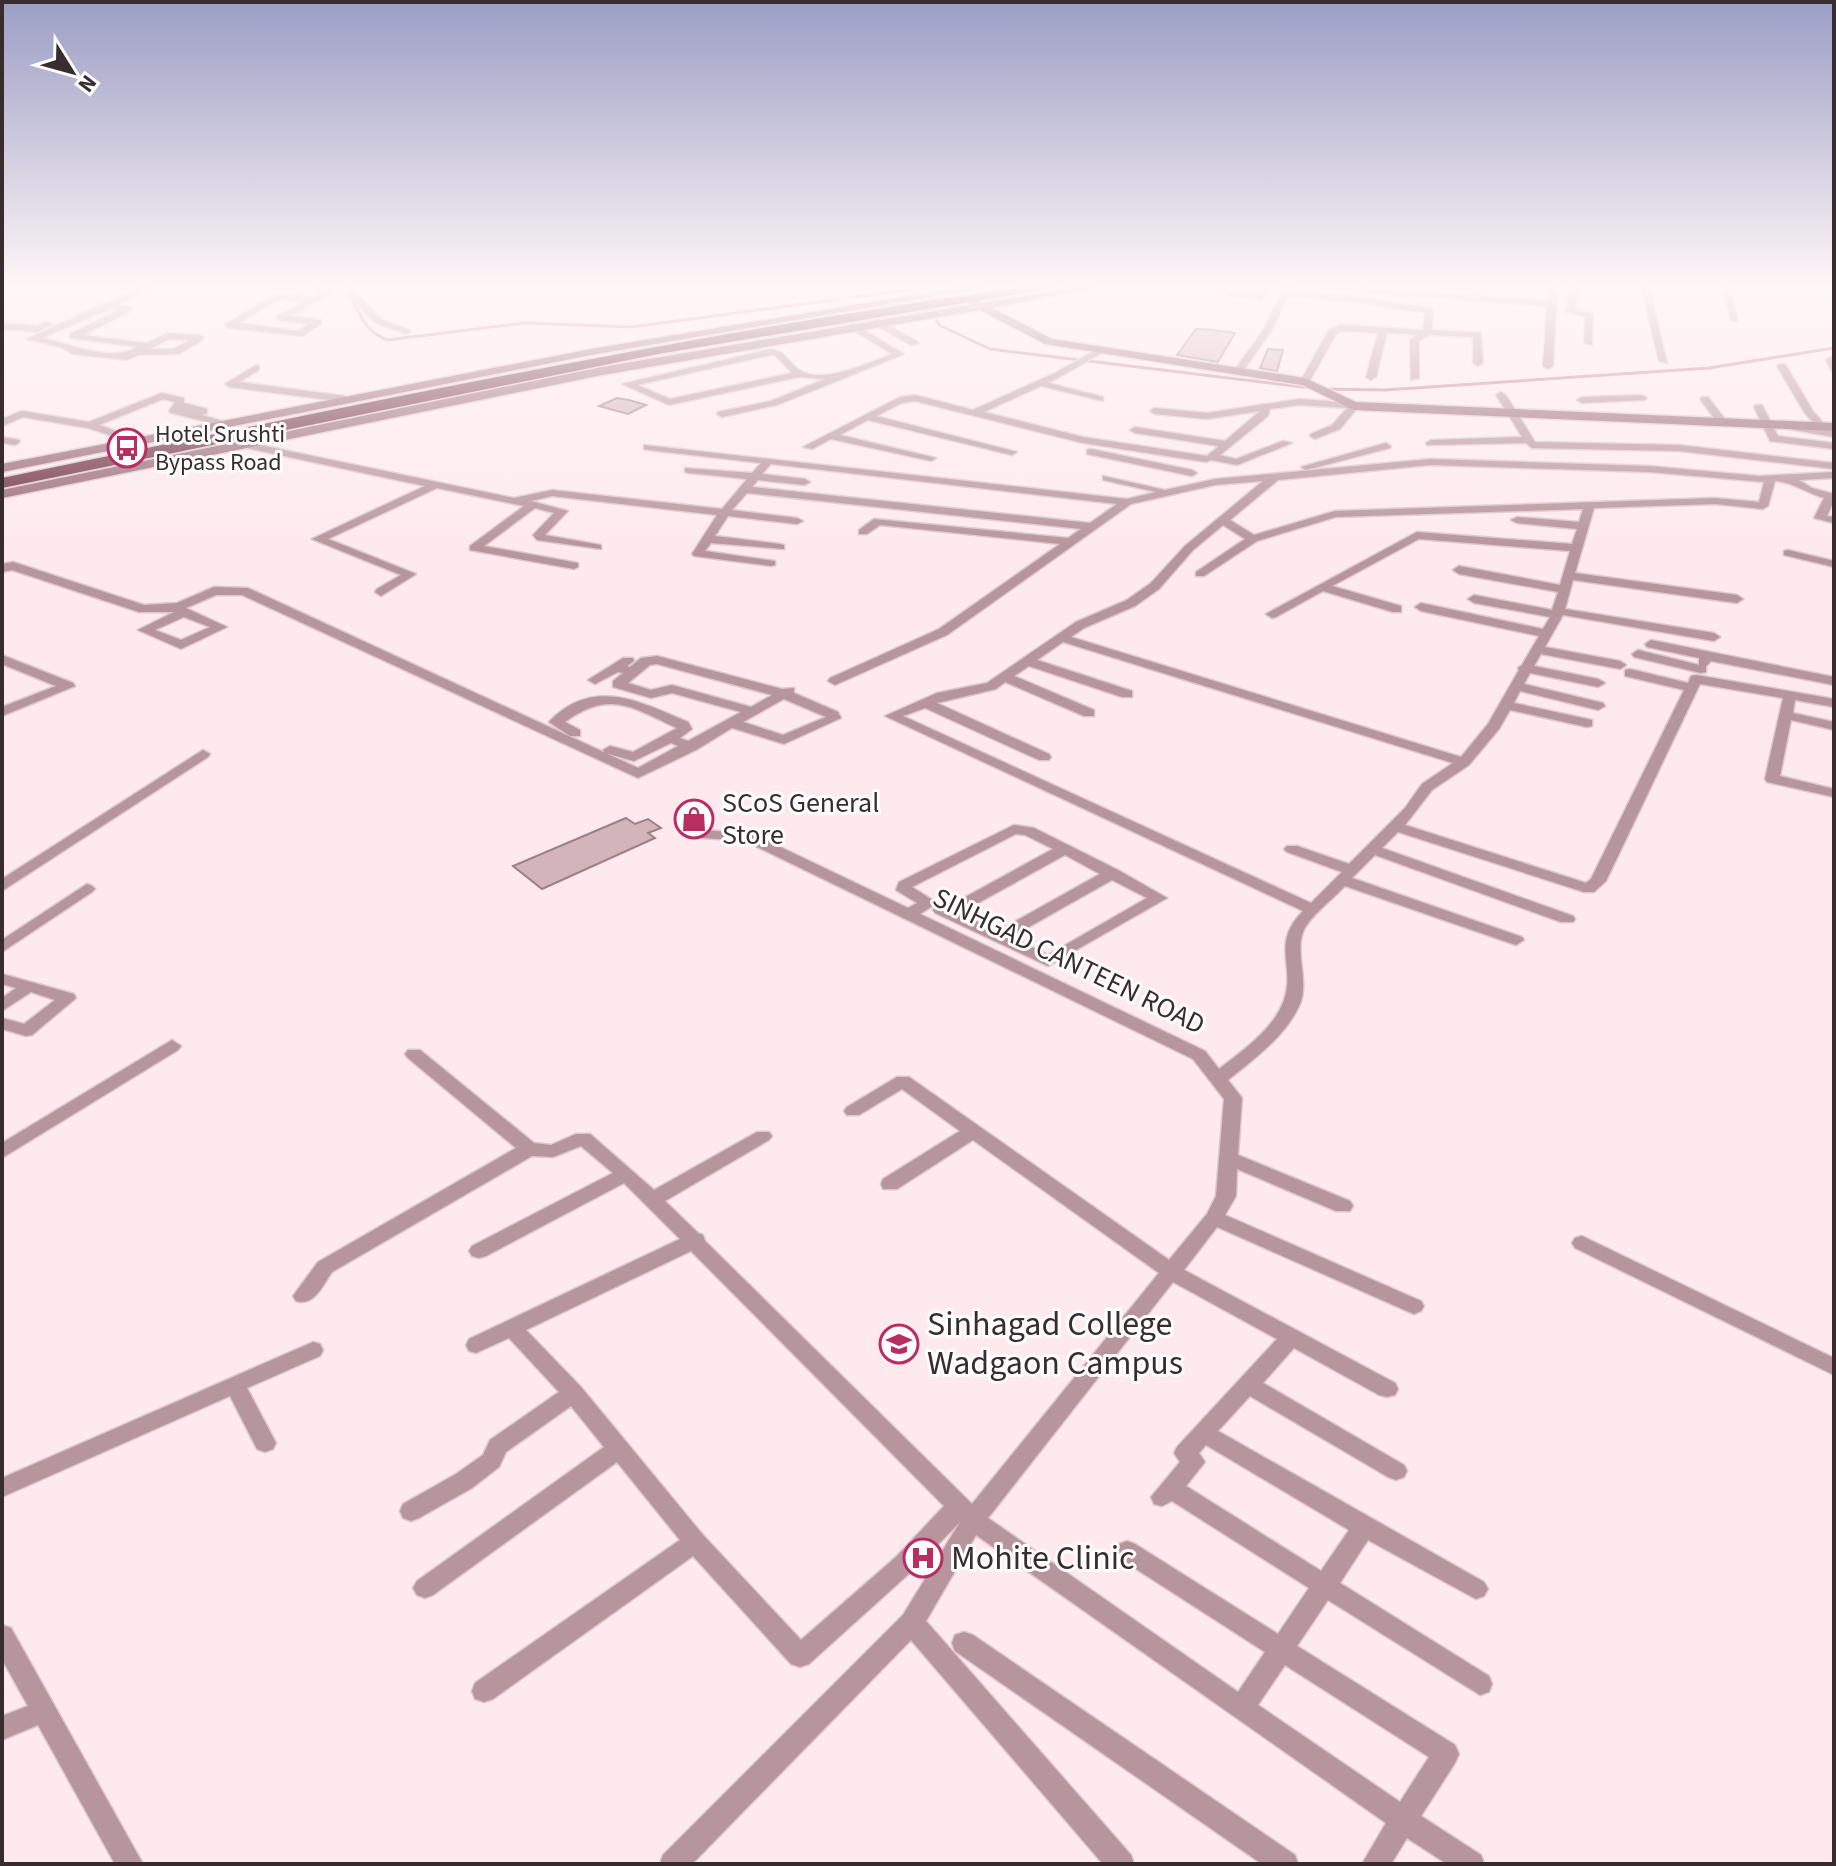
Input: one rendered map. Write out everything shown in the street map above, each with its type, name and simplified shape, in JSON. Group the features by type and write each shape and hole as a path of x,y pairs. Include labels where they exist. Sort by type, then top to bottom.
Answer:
{"highway":[{"path":"2,476 153,440 503,374"},
{"path":"2,483 222,430 538,374"}],"street":[{"path":"246,374 230,384 345,399"},
{"path":"2,468 123,443 222,430 345,399 475,374"},
{"path":"2,494 588,374"},
{"path":"672,374 627,384 669,402 799,374"},
{"path":"800,374 839,378"},
{"path":"722,414 774,403 849,374"},
{"path":"974,413 1057,374"},
{"path":"1250,374 1308,384 1354,406"},
{"path":"1308,384 1313,374"},
{"path":"1788,374 1808,414 1827,427"},
{"path":"1039,383 1100,399"},
{"path":"1501,395 1530,442 1539,465"},
{"path":"90,429 162,396 181,400 178,406 204,411 192,416 222,430 241,444 562,511 539,535 541,538 597,547"},
{"path":"1592,417 1579,396 1642,398"},
{"path":"808,447 900,400 915,398 1083,440 1206,459"},
{"path":"1705,399 1723,423"},
{"path":"1155,411 1207,416 1299,402 1827,427"},
{"path":"1315,436 1336,427 1354,406"},
{"path":"1265,407 1264,414 1212,457 1237,462 1287,443"},
{"path":"1759,407 1772,424 1774,439 1834,446"},
{"path":"2,423 22,414 130,439 153,440"},
{"path":"868,417 1012,452"},
{"path":"1772,424 1834,434"},
{"path":"90,429 123,443"},
{"path":"1135,430 1227,444"},
{"path":"831,436 931,458"},
{"path":"2,440 15,442"},
{"path":"1431,443 1530,442 1679,448 1834,466"},
{"path":"1311,909 892,716 926,703 976,691 1006,678 1080,625 1131,603 1155,586 1189,548 1275,477 1386,446"},
{"path":"648,447 997,484 1127,502"},
{"path":"1080,450 1192,473 1169,491 1107,478"},
{"path":"769,460 725,512 698,554 771,563"},
{"path":"835,681 943,632 1127,502 1169,491 1430,462 1539,465 1770,479 1834,475"},
{"path":"689,470 805,482"},
{"path":"997,484 1006,473"},
{"path":"1200,574 1253,539 1335,514 1715,501 1763,506 1770,479"},
{"path":"1790,479 1832,497 1820,518 1834,520"},
{"path":"381,592 410,574 318,539 435,485"},
{"path":"743,489 1093,527"},
{"path":"518,501 531,495 552,493 797,521"},
{"path":"533,504 474,548 574,565"},
{"path":"1218,1079 1249,1055 1291,1006 1295,994 1294,934 1311,909 1394,826 1427,787 1464,762 1494,726 1524,668 1548,634 1558,613 1589,507"},
{"path":"1223,520 1253,539"},
{"path":"1517,520 1582,526"},
{"path":"863,532 878,521 1072,542"},
{"path":"1394,534 1576,548"},
{"path":"1272,614 1417,535"},
{"path":"708,539 780,547"},
{"path":"1788,553 1834,564"},
{"path":"2,568 13,566 143,609 179,610 221,627 181,645 144,630 179,610 214,591 244,591 624,767 644,773 787,692"},
{"path":"1459,570 1566,590"},
{"path":"1571,576 1737,599"},
{"path":"1321,587 1397,609"},
{"path":"1474,599 1714,637"},
{"path":"1421,607 1548,634"},
{"path":"1063,638 1464,762"},
{"path":"1651,644 1698,673"},
{"path":"1537,649 1625,669 1834,681"},
{"path":"1638,654 1698,673 1834,703"},
{"path":"2,659 68,686 2,712"},
{"path":"595,680 625,667 657,660 787,692 831,711 834,718 784,740 732,723"},
{"path":"1028,661 1127,694"},
{"path":"625,667 619,686 651,694 672,689 752,711"},
{"path":"1524,668 1598,683"},
{"path":"1394,826 1589,889 1598,881 1698,673"},
{"path":"1006,678 1089,713"},
{"path":"1516,686 1598,706"},
{"path":"1790,694 1772,779 1834,793"},
{"path":"670,738 685,729 683,725 612,696 588,701 556,722 628,758 670,738 691,747"},
{"path":"926,703 1044,757"},
{"path":"1505,705 1587,723"},
{"path":"1785,715 1834,726"},
{"path":"2,886 203,754"},
{"path":"1014,829 1029,831 1113,873 1159,898 1055,960 1041,960 904,890 904,885 1014,829"},
{"name":"SINHGAD CANTEEN ROAD","path":"703,834 748,837 911,913 1199,1055 1233,1098 1226,1196 1214,1218 1173,1273 966,1514"},
{"path":"948,913 1065,849"},
{"path":"1292,849 1346,875 1516,940"},
{"path":"1371,849 1567,919"},
{"path":"998,938 1113,873"},
{"path":"2,947 87,889"},
{"path":"911,913 929,903"},
{"path":"2,979 68,998 26,1031 2,1023"},
{"path":"2,1006 29,986"},
{"path":"2,1152 172,1046"},
{"path":"414,1054 529,1149 553,1151 583,1138 696,1240 966,1514 1241,1709 1471,1864"},
{"path":"853,1111 903,1081 1173,1273 1387,1389"},
{"path":"890,1184 973,1131"},
{"path":"654,1199 763,1136"},
{"path":"303,1296 325,1267 529,1149"},
{"path":"1229,1158 1343,1206"},
{"path":"479,1251 626,1174"},
{"path":"1214,1218 1414,1306"},
{"path":"476,1345 696,1240"},
{"path":"1582,1243 1834,1367"},
{"path":"512,1328 573,1393 695,1542 800,1656 966,1514"},
{"path":"1292,1337 1185,1453 1194,1462 1166,1492 1324,1585 1480,1684"},
{"path":"2,1488 313,1350"},
{"path":"234,1384 265,1443"},
{"path":"1249,1385 1396,1471"},
{"path":"411,1511 464,1481 491,1461 498,1446 573,1393"},
{"path":"1203,1433 1476,1589"},
{"path":"425,1588 617,1450"},
{"path":"673,1864 912,1623 966,1514"},
{"path":"1241,1709 1364,1527"},
{"path":"484,1691 695,1542"},
{"path":"1127,1551 1446,1754 1375,1864"},
{"path":"912,1623 1121,1864"},
{"path":"2,1636 130,1864"},
{"path":"964,1643 1285,1864"},
{"path":"2,1728 44,1711"}],"building":[{"path":"617,398 646,405 628,414 599,406"},
{"path":"626,818 635,824 648,819 661,828 648,833 655,838 542,889 513,866"}],"waterway":[{"path":"1197,374 1312,388"},
{"path":"1322,389 1385,390 1619,374"}],"place":[{"name":"Hotel Srushti Bypass Road","path":"127,448"},
{"name":"SCoS General Store","path":"694,819"},
{"name":"Sinhagad College Wadgaon Campus","path":"899,1344"},
{"name":"Mohite Clinic","path":"923,1558"}]}
